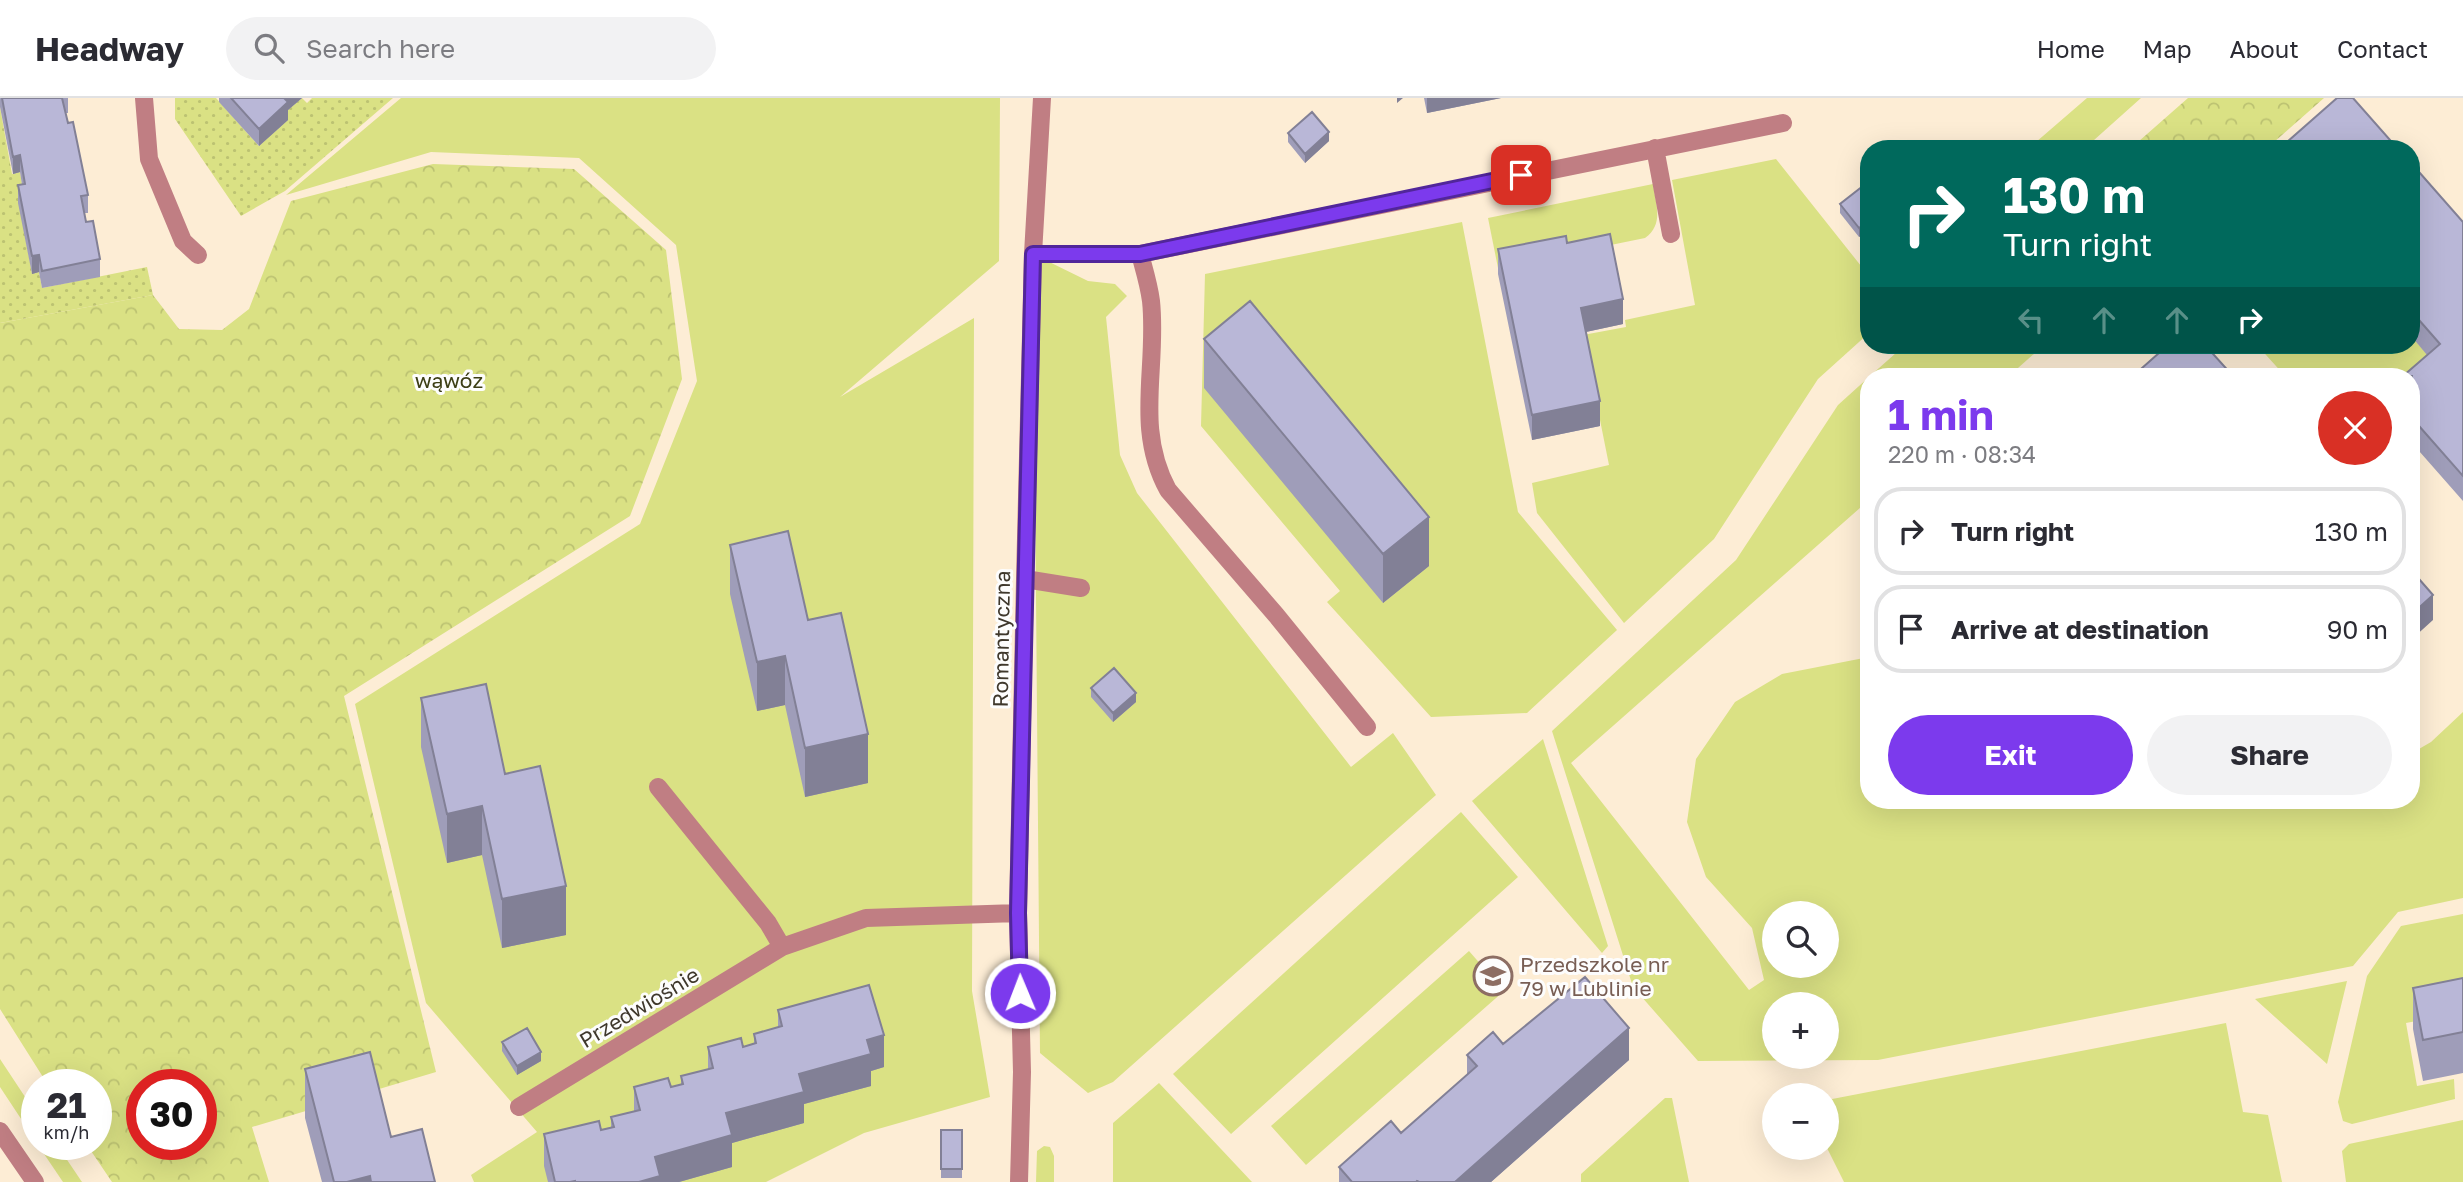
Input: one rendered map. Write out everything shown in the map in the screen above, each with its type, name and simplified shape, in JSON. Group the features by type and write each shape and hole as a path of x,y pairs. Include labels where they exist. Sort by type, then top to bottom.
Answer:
{"street":[{"path":"144,98 149,159 183,241 198,254"},
{"name":"Romantyczna","path":"1019,1182 1022,1072 1018,913 1025,579 1033,254 1042,98"},
{"path":"1033,254 1140,254 1783,122"},
{"path":"1655,148 1671,234"},
{"path":"1140,254 1151,301 1149,435 1156,468 1168,491 1276,615 1367,727"},
{"path":"1025,579 1081,588"},
{"path":"658,787 768,923 782,947"},
{"name":"Przedwiośnie","path":"519,1107 782,947 866,918 1018,913"},
{"path":"0,1131 34,1182"}],"green space":[{"path":"175,98 216,98 259,146 283,114 302,98 307,103 312,98 393,98 285,191 241,216 175,119"},
{"path":"401,98 1000,98 999,261 840,397 974,318 972,991 990,1097 864,1133 766,1182 474,1182 471,1175 537,1132 426,1003 355,704 640,524 697,381 676,245 579,158 431,152 286,195"},
{"path":"2087,98 2141,98 2094,140 2038,140"},
{"path":"2188,98 2324,98 2276,140 2140,140"},
{"path":"0,107 12,174 20,172 25,202 19,203 32,273 39,272 42,288 147,267 153,295 0,323"},
{"path":"1776,159 1860,265 1860,341 1818,379 1714,539 1624,623 1537,513 1532,483 1609,465 1583,335 1626,327 1625,320 1695,305 1672,180"},
{"name":"wąwóz","path":"433,164 574,169 666,250 682,379 630,516 344,696 436,1072 252,1127 269,1182 112,1182 97,1160 112,1160 112,1069 38,1069 0,1009 0,323 153,295 179,329 222,330 249,309 291,201"},
{"path":"1653,184 1657,220 1651,233 1645,238 1498,268 1488,218"},
{"path":"1462,222 1518,512 1617,630 1527,713 1431,717 1327,602 1340,591 1201,426 1205,274"},
{"path":"1033,254 1088,281 1115,284 1127,296 1106,317 1120,455 1137,493 1351,767 1393,733 1436,795 1113,1082 1088,1093 1040,1053"},
{"path":"2420,346 2440,369 2420,374 2420,368 2278,368 2265,354 2420,354"},
{"path":"1895,354 2034,354 2018,368 1879,368"},
{"path":"1860,385 1860,508 1571,763 1749,990 1764,978 1839,978 1839,901 1762,901 1762,971 1752,928 1706,877 1687,822 1696,759 1735,702 1782,674 1860,659 1860,809 2420,809 2420,748 2431,742 2463,712 2463,898 2398,912 2353,966 1878,1060 1839,1060 1839,992 1762,992 1762,1061 1698,1061 1633,987 1552,731 1736,560 1838,405"},
{"path":"1543,739 1608,946 1602,953 1472,801"},
{"path":"1461,812 1518,877 1231,1134 1173,1074"},
{"path":"2463,914 2463,1012 2406,1023 2417,1086 2454,1079 2455,1099 2352,1124 2343,1121 2338,1102 2367,976 2401,926"},
{"path":"1469,951 1504,991 1306,1165 1271,1126"},
{"path":"2347,981 2327,1064 2255,999"},
{"path":"2226,1023 2243,1112 2268,1115 2282,1182 1844,1182 1833,1160 1839,1160 1839,1098"},
{"path":"0,1059 21,1091 21,1119 0,1087"},
{"path":"1159,1083 1252,1182 1113,1182 1113,1123"},
{"path":"1665,1098 1672,1098 1689,1182 1581,1182 1581,1174"},
{"path":"2463,1120 2463,1182 2346,1182 2342,1151 2349,1144"},
{"path":"1044,1146 1050,1147 1054,1156 1054,1182 1036,1182 1037,1151"},
{"path":"48,1160 67,1160 82,1182 63,1182"}],"building":[{"path":"2,98 62,98 68,123 73,122 88,195 81,196 86,222 93,221 100,259 42,271 39,255 32,256 18,185 25,184 20,155 13,157"},
{"path":"231,98 284,98 288,102 259,129"},
{"path":"2337,98 2353,98 2390,140 2289,140"},
{"path":"1312,112 1329,132 1305,154 1288,133"},
{"path":"2420,173 2463,222 2463,476 2420,427 2420,368 2412,368 2440,344 2420,321"},
{"path":"1860,188 1860,227 1859,228 1840,204"},
{"path":"1610,234 1623,299 1581,308 1600,401 1532,415 1498,249 1566,236 1567,243"},
{"path":"1250,301 1429,517 1383,554 1204,339"},
{"path":"2158,354 2213,354 2226,368 2142,368"},
{"path":"788,531 808,620 841,613 868,734 805,748 785,656 757,662 730,545"},
{"path":"2420,580 2433,595 2420,607"},
{"path":"1114,668 1136,693 1113,713 1091,688"},
{"path":"486,684 505,774 540,766 566,886 502,899 482,806 447,814 421,698"},
{"path":"1585,977 1629,1028 1455,1182 1352,1182 1339,1167 1391,1121 1401,1133 1477,1066 1467,1055 1493,1032 1503,1044"},
{"path":"2463,978 2463,1032 2423,1040 2413,988"},
{"path":"869,985 884,1035 867,1040 871,1054 799,1074 804,1092 726,1113 732,1135 655,1157 660,1176 639,1182 555,1182 544,1134 599,1121 601,1130 614,1127 611,1117 640,1110 634,1087 668,1078 671,1087 683,1084 681,1076 713,1068 708,1047 741,1038 743,1047 756,1043 754,1034 782,1026 778,1010"},
{"path":"527,1028 541,1052 517,1066 502,1042"},
{"path":"370,1052 391,1137 422,1129 435,1182 371,1182 370,1176 347,1182 334,1182 305,1069"},
{"path":"941,1130 962,1130 962,1169 941,1169"}],"place":[{"name":"Przedszkole nr 79 w Lublinie","path":"1493,976"}],"route":[{"path":"1020,993 1018,913 1033,254 1140,254 1239,236 1521,175"}]}
